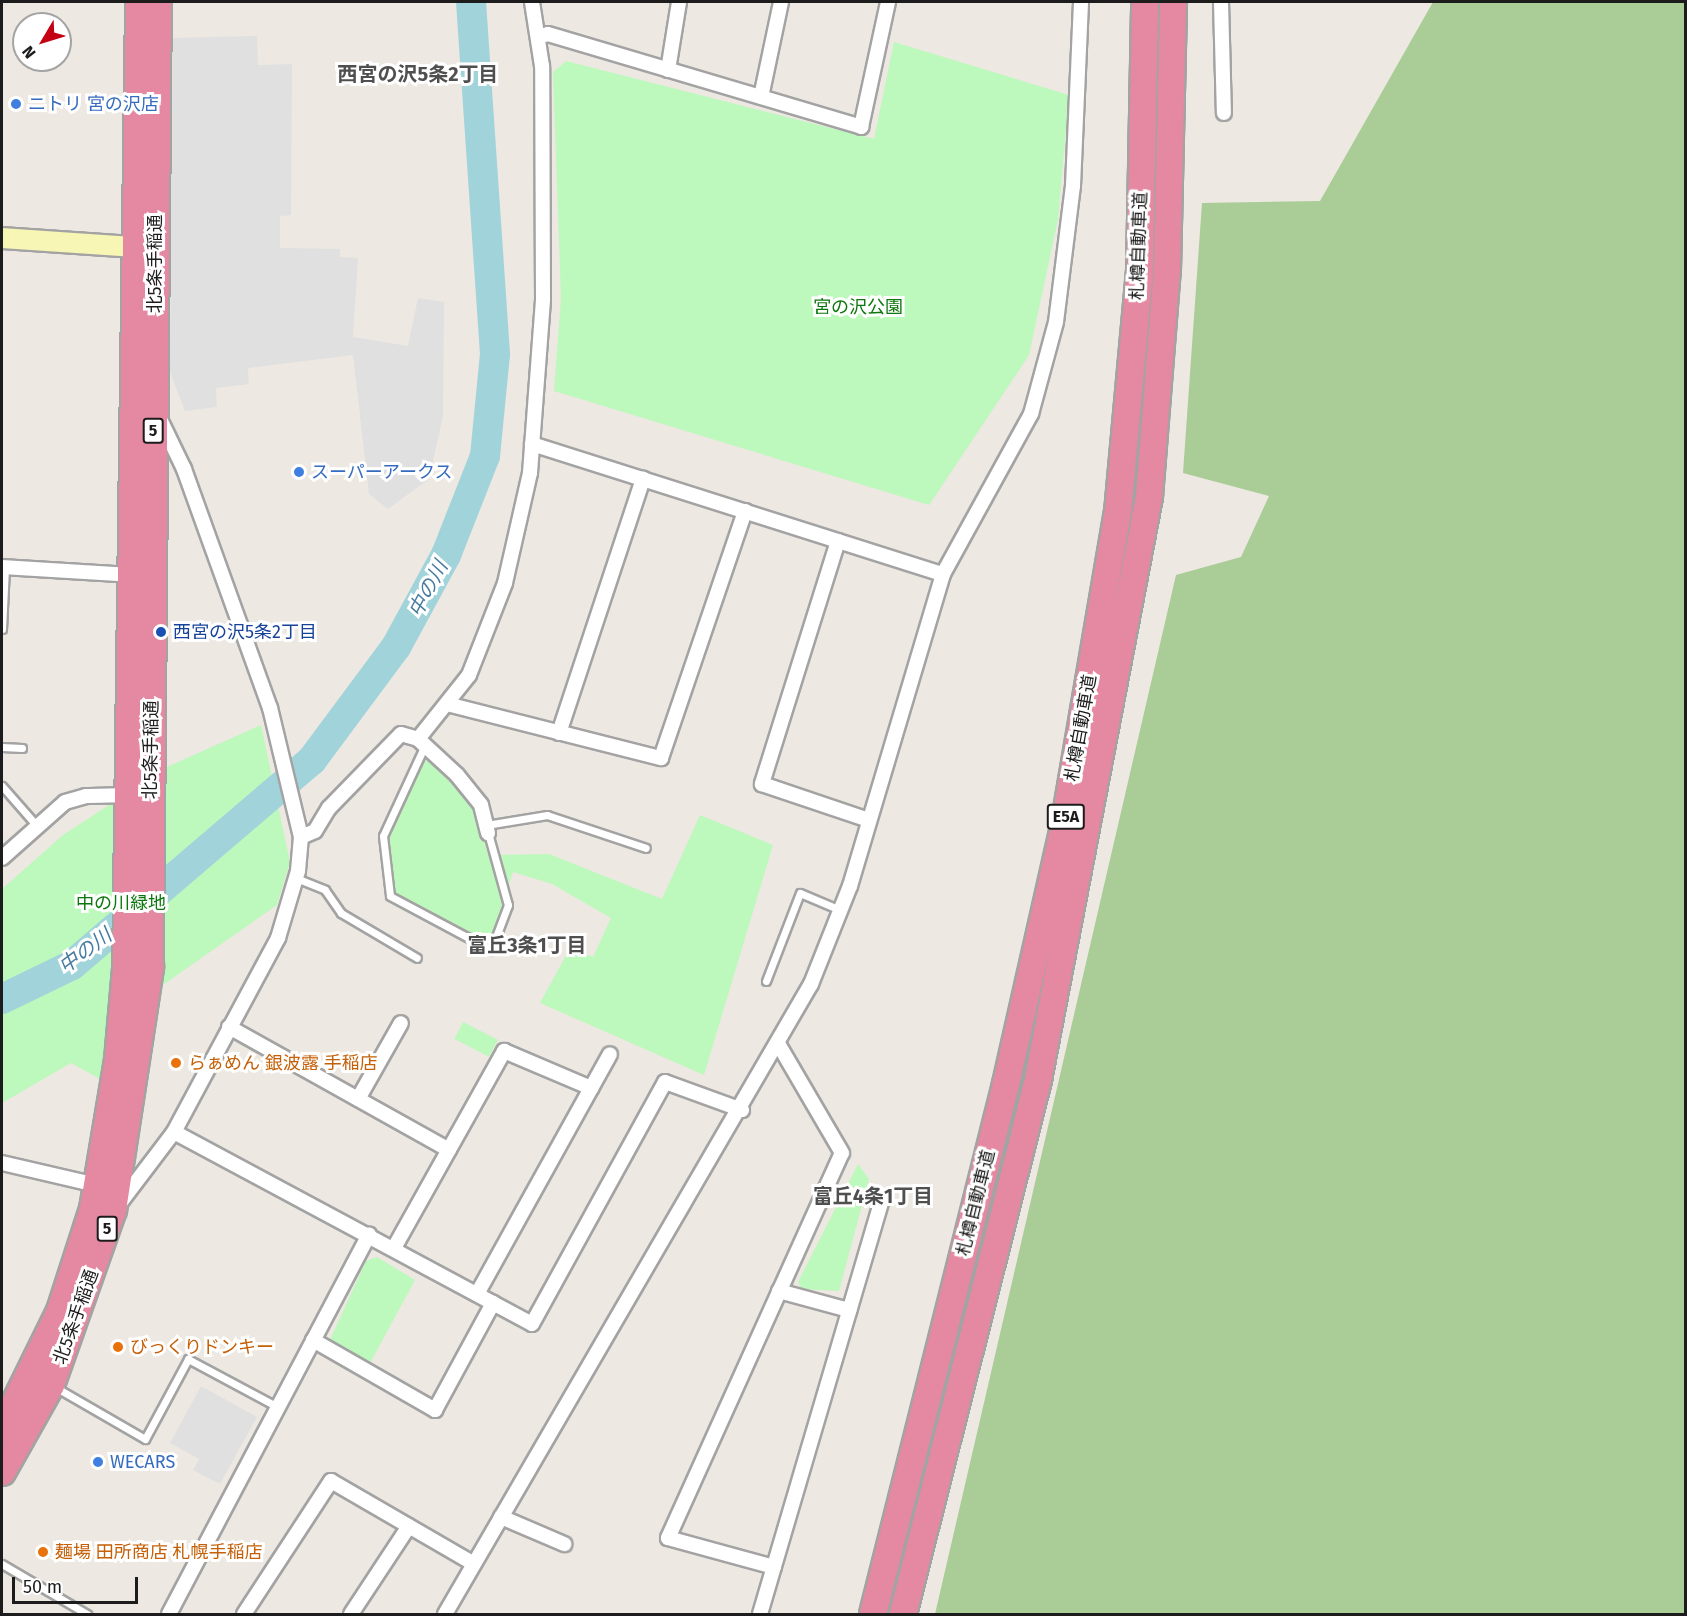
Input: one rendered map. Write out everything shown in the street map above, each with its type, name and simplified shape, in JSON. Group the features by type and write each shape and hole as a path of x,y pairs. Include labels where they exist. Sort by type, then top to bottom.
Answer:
{"highway":[{"name":"北5条手稲通","path":"139,2 153,403 139,796"},
{"name":"北5条手稲通","path":"2,1472 51,1385 110,1195 138,968 140,858 132,575 158,2"},
{"name":"札樽自動車道","path":"873,1614 1006,1084 1064,826 1116,524 1140,270 1145,2"},
{"name":"札樽自動車道","path":"903,1614 1038,1080 1149,497 1167,270 1173,2"},
{"name":"北5条手稲通","path":"2,1428 60,1311 110,1195"}],"street":[{"path":"421,742 469,675 505,584 532,444 543,299 538,37 532,2"},
{"path":"668,69 679,2"},
{"path":"761,97 781,2"},
{"path":"538,37 548,33 861,127 888,2"},
{"path":"445,1614 779,1045 840,910 943,574 1031,414 1056,322 1073,186 1081,4 1095,2"},
{"path":"1221,2 1224,113"},
{"path":"2,238 146,248"},
{"path":"2,1163 110,1195 174,1132 278,938 296,878 301,837 299,820 270,708 184,469 153,403"},
{"path":"532,444 943,574"},
{"path":"559,733 642,479"},
{"path":"447,704 661,758 745,511"},
{"path":"838,541 762,784 869,820"},
{"path":"3,567 132,575"},
{"path":"301,837 315,831 329,808 401,734 421,742 481,805 487,829"},
{"path":"2,858 65,802 86,796 139,796"},
{"path":"358,1099 401,1023"},
{"path":"229,1027 449,1150"},
{"path":"774,1567 668,1538 842,1153 779,1045"},
{"path":"394,1248 504,1051 591,1088"},
{"path":"477,1294 610,1054"},
{"path":"174,1132 369,1234 532,1324 665,1082 742,1110"},
{"path":"760,1614 882,1198"},
{"path":"169,1614 369,1234"},
{"path":"779,1291 849,1310"},
{"path":"313,1340 435,1410 493,1303"},
{"path":"244,1614 332,1481 474,1564"},
{"path":"501,1517 564,1544"},
{"path":"351,1614 409,1526"}],"lane":[{"path":"2,629 3,567"},
{"path":"421,742 383,836 390,896 491,950 508,905 487,829 547,815 646,848"},
{"path":"2,748 22,748"},
{"path":"2,786 37,826"},
{"path":"296,878 325,890 341,913 417,958"},
{"path":"766,981 800,893 840,910"},
{"path":"51,1385 145,1439 189,1359 278,1407"},
{"path":"2,1564 87,1614"}],"green space":[{"path":"1433,2 1685,2 1685,1614 935,1614 1176,575 1241,557 1269,496 1183,473 1202,203 1320,201"},
{"name":"宮の沢公園","path":"894,42 1069,95 1058,219 1029,355 929,505 554,391 561,298 553,72 566,61 874,139"},
{"name":"中の川緑地","path":"261,725 290,862 277,905 110,1022 100,1079 71,1063 2,1103 2,889 63,835 169,766"},
{"path":"430,759 476,812 488,855 549,854 662,899 700,815 773,845 704,1075 540,1003 570,948 593,957 611,918 552,884 513,872 489,943 395,893 388,839 421,764"},
{"path":"463,1022 498,1040 489,1057 454,1039"},
{"path":"858,1164 869,1179 839,1291 802,1289 798,1282"},
{"path":"377,1257 415,1280 369,1365 329,1342 366,1261"}],"shaded area":[{"path":"257,36 258,65 292,64 291,215 280,216 280,248 340,249 340,257 358,258 353,337 408,346 418,298 444,302 443,416 429,479 388,509 369,494 353,355 248,368 249,384 216,388 217,407 185,411 170,372 172,38"},
{"path":"201,1386 257,1417 220,1484 193,1470 199,1459 170,1443"}],"waterway":[{"name":"中の川","path":"2,999 72,965 312,760 396,647 446,555 485,456 495,354 471,2"}],"place":[{"name":"ニトリ 宮の沢店","path":"16,104"},
{"name":"スーパーアークス","path":"299,472"},
{"name":"西宮の沢5条2丁目","path":"161,632"},
{"name":"らぁめん 銀波露 手稲店","path":"176,1063"},
{"name":"びっくりドンキー","path":"118,1347"},
{"name":"WECARS","path":"98,1462"},
{"name":"麺場 田所商店 札幌手稲店","path":"43,1552"}],"district":[{"name":"西宮の沢5条2丁目","path":"418,74"},
{"name":"富丘3条1丁目","path":"527,945"},
{"name":"富丘4条1丁目","path":"873,1196"}]}
